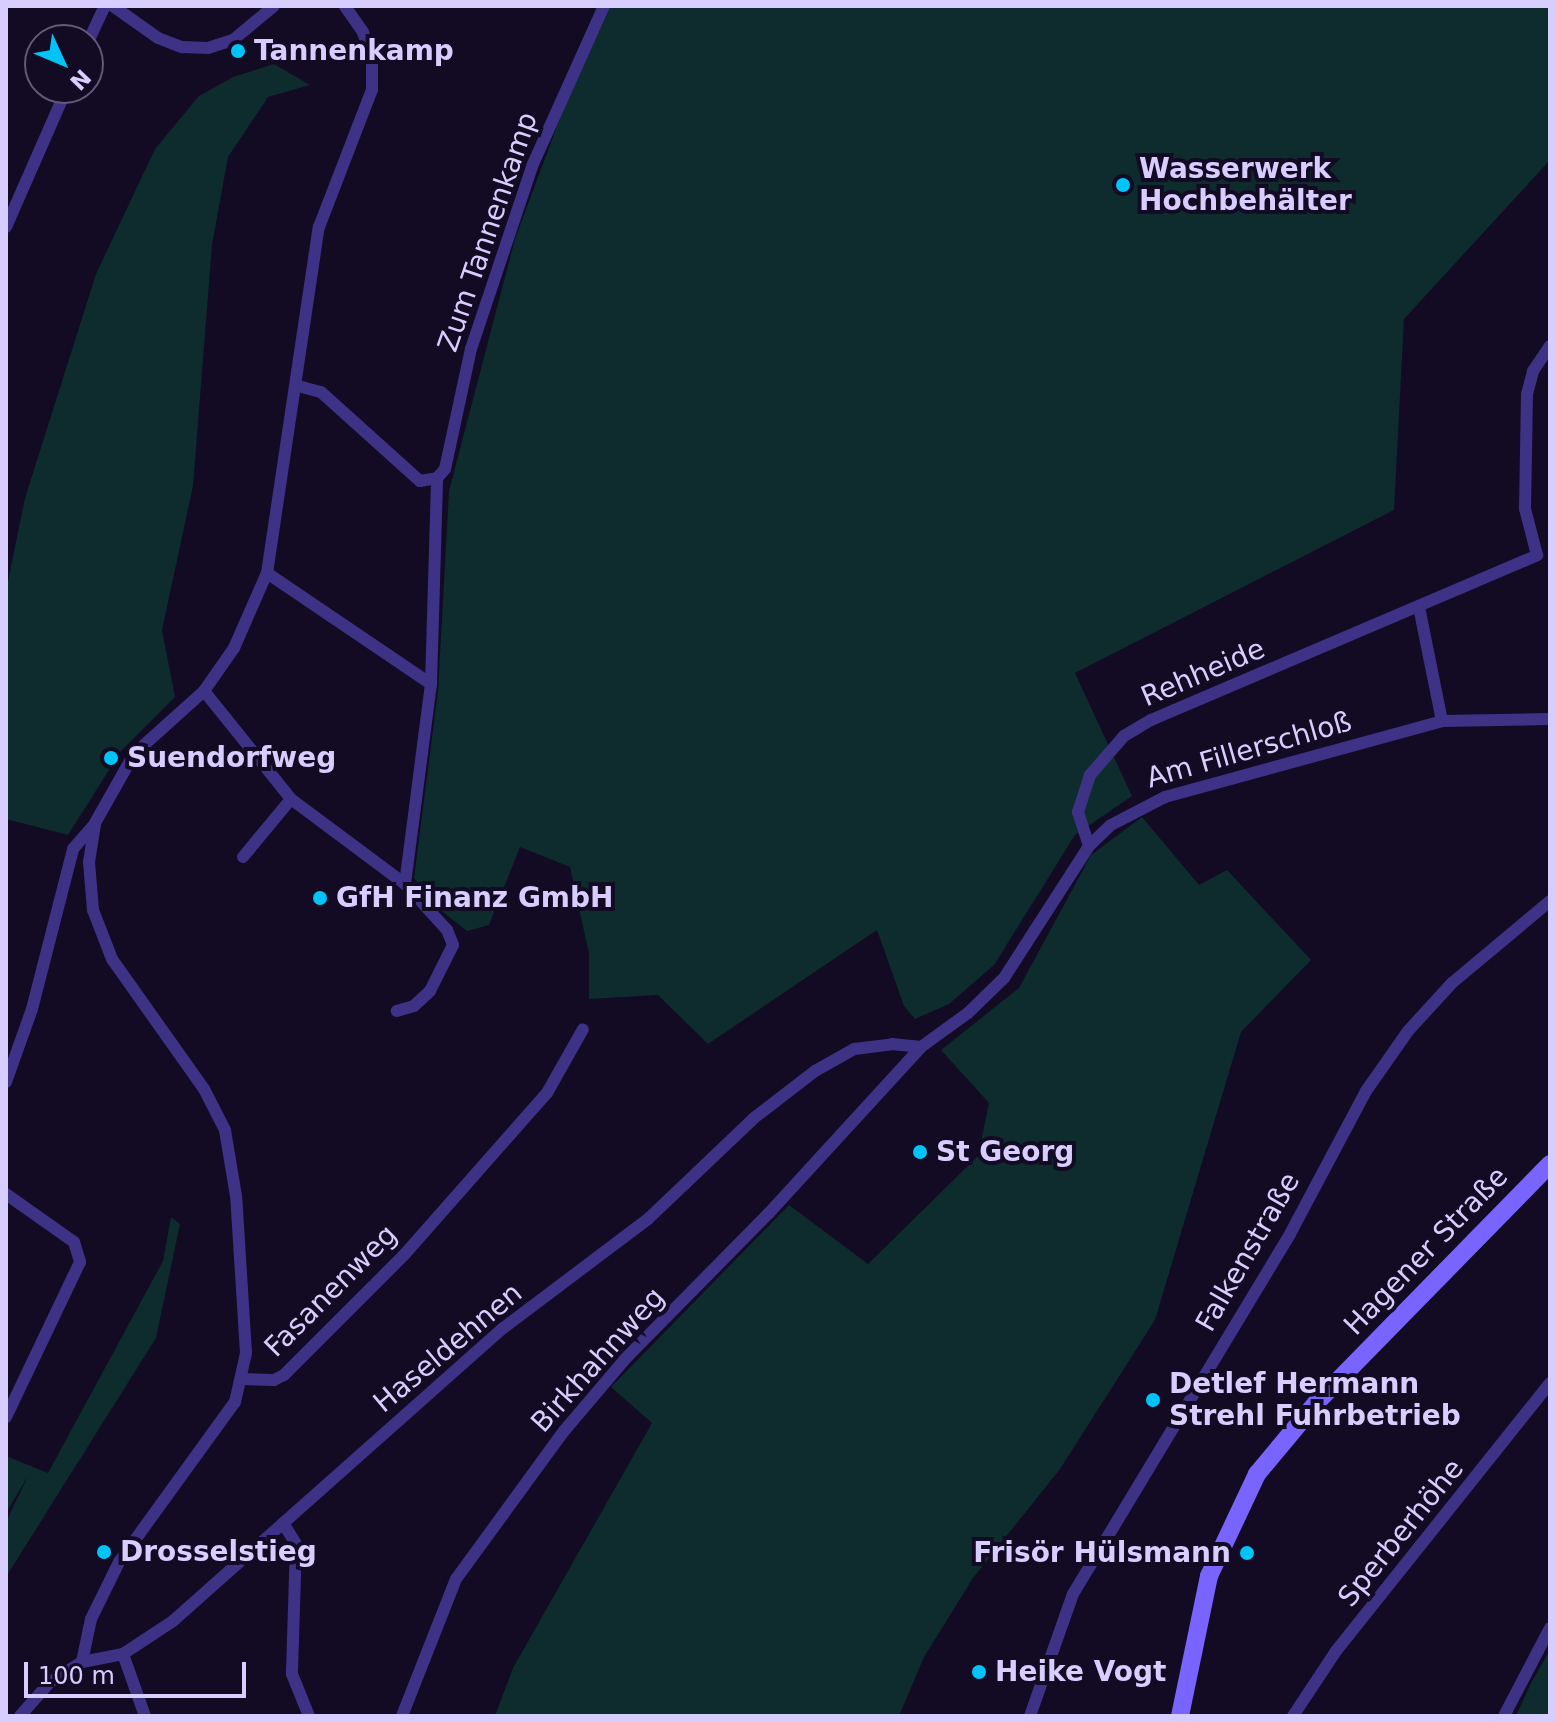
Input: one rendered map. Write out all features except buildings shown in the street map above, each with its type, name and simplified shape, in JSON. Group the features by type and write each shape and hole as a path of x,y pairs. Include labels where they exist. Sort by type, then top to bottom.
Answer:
{"main road":[{"name":"Hagener Straße","path":"1180,1716 1209,1576 1257,1474 1317,1402 1550,1164"}],"street":[{"path":"113,6 158,38 182,47 208,48 233,40 274,6"},
{"path":"6,1082 32,1009 73,849 95,823 134,754 204,691 234,648 267,573 298,386 319,227 372,90 372,60 363,32 345,6"},
{"name":"Zum Tannenkamp","path":"405,884 431,684 441,490 437,478 445,469 471,349 533,164 604,6"},
{"path":"6,227 60,104"},
{"name":"Rehheide","path":"1089,846 1078,812 1090,775 1124,736 1151,720 1543,553 1525,509 1527,394 1533,371 1550,346"},
{"path":"298,386 321,392 420,481 437,478"},
{"path":"267,573 431,684"},
{"path":"1419,607 1442,721"},
{"path":"204,691 291,799 405,884 447,930 453,945 430,991 414,1006 397,1011"},
{"name":"Am Fillerschloß","path":"894,1081 921,1047 968,1013 1004,978 1089,846 1124,817 1165,797 1442,721 1550,719"},
{"path":"243,857 291,799"},
{"path":"95,823 89,862 93,910 112,959 204,1089 225,1130 236,1196 243,1379"},
{"name":"Falkenstraße","path":"1030,1716 1073,1594 1290,1234 1366,1091 1408,1031 1452,983 1550,901"},
{"name":"Fasanenweg","path":"82,1662 91,1619 119,1562 224,1418 243,1379 274,1380 284,1375 404,1255 547,1093 583,1029"},
{"name":"Haseldehnen","path":"20,1716 50,1682 82,1662 123,1654 173,1621 502,1329 648,1219 754,1118 815,1071 854,1049 921,1047"},
{"name":"Birkhahnweg","path":"402,1716 456,1579 501,1511 625,1359 894,1081"},
{"path":"6,1194 74,1242 80,1262 6,1417"},
{"name":"Sperberhöhe","path":"1293,1716 1336,1651 1550,1383"},
{"path":"283,1523 296,1544 292,1674 309,1716"},
{"path":"1504,1716 1550,1628"},
{"path":"123,1654 145,1716"}],"green space":[{"path":"611,6 1550,6 1550,160 1404,319 1394,510 1075,673 1132,796 1075,835 994,965 949,1004 915,1019 904,1006 877,930 708,1044 658,995 589,999 589,954 570,867 520,847 489,925 467,931 434,905 414,878 438,691 449,491 515,239 563,110"},
{"path":"274,64 310,85 268,97 228,157 212,245 193,486 162,630 175,697 121,751 68,835 6,819 6,591 25,498 96,274 155,149 199,96 233,77"},
{"path":"1142,817 1199,885 1227,870 1311,960 1241,1032 1155,1320 1060,1469 973,1578 924,1657 899,1716 495,1716 513,1668 652,1423 611,1387 789,1205 868,1264 978,1156 989,1103 941,1050 1019,988 1091,855"},
{"path":"171,1217 180,1224 156,1338 6,1577 6,1522 28,1476 6,1513 6,1456 48,1473 163,1261"},
{"path":"1550,1650 1550,1716 1516,1716 1531,1683"}],"place":[{"name":"Tannenkamp","path":"238,51"},
{"name":"Wasserwerk Hochbehälter","path":"1123,185"},
{"name":"Suendorfweg","path":"111,758"},
{"name":"GfH Finanz GmbH","path":"320,898"},
{"name":"St Georg","path":"920,1152"},
{"name":"Detlef Hermann Strehl Fuhrbetrieb","path":"1153,1400"},
{"name":"Drosselstieg","path":"104,1552"},
{"name":"Frisör Hülsmann","path":"1247,1553"},
{"name":"Heike Vogt","path":"979,1672"}]}
